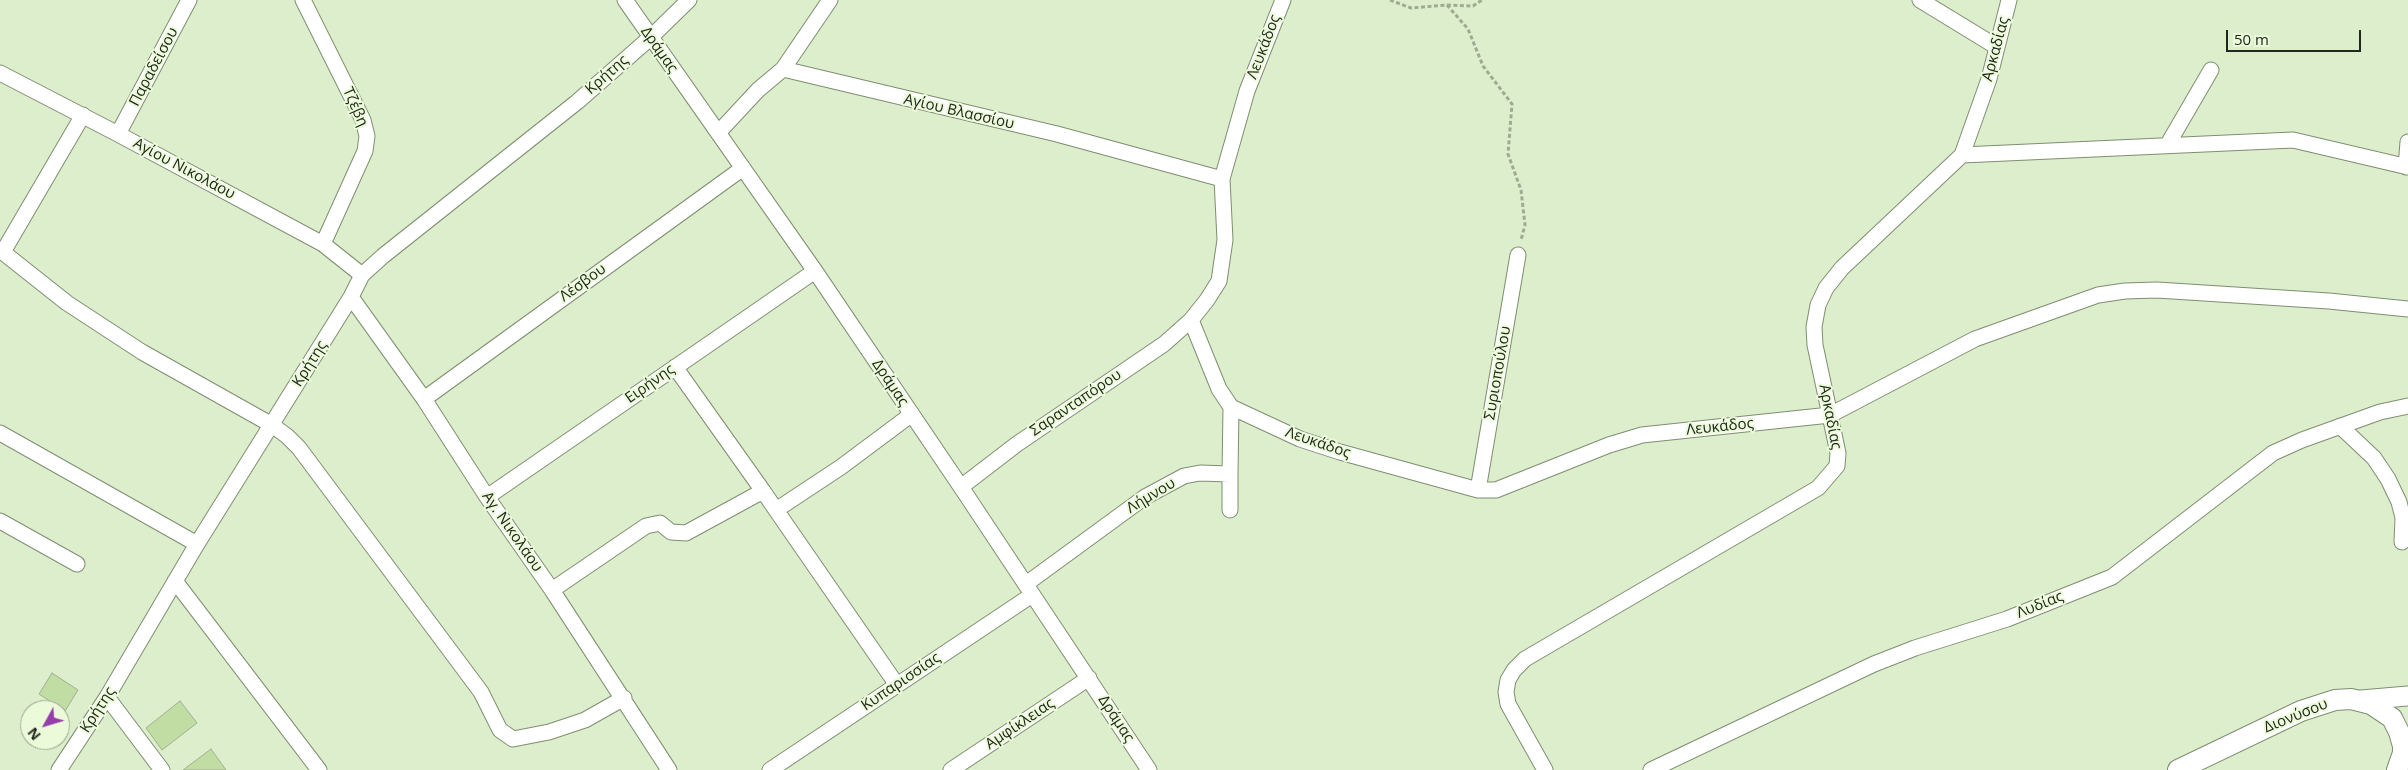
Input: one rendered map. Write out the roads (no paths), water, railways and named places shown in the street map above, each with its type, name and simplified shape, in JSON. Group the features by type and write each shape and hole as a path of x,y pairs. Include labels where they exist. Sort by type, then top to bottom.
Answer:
{"main road":[{"name":"Διονύσου","path":"2178,770 2301,711 2335,700 2361,700 2386,713 2399,732 2403,753 2397,770"}],"street":[{"name":"Παραδείσου","path":"118,134 190,0"},
{"name":"Τζέβη","path":"302,0 363,120 367,136 365,151 323,244"},
{"name":"Δράμας","path":"625,0 815,271 1089,678 1148,770"},
{"name":"Κρήτης","path":"59,770 107,697 197,544 351,297 362,275 383,256 577,102 650,38 689,0"},
{"path":"718,133 758,90 783,70 830,0"},
{"name":"Λευκάδος","path":"1191,320 1208,300 1219,281 1225,240 1222,179 1247,91 1282,0"},
{"path":"1920,0 1997,47"},
{"name":"Αρκαδίας","path":"1545,770 1508,704 1506,692 1508,680 1514,670 1525,659 1818,488 1837,466 1838,453 1815,345 1814,327 1818,305 1826,288 1842,268 1962,155 1987,87 2009,0"},
{"name":"Αγίου Βλασσίου","path":"783,70 1057,134 1222,179"},
{"path":"2168,144 2212,70"},
{"name":"Αγίου Νικολάου","path":"0,74 118,134 323,244 362,275"},
{"path":"83,116 2,251 67,303 133,347 272,425 299,448 481,692 500,730 513,739 549,732 585,720 624,698"},
{"path":"1962,155 2055,152 2168,144 2217,144 2293,140 2407,167 2408,142"},
{"name":"Λέσβου","path":"424,399 742,168"},
{"name":"Συριοπούλου","path":"1478,490 1518,255"},
{"name":"Ειρήνης","path":"486,497 815,271"},
{"path":"1830,415 1975,339 2098,295 2125,291 2157,290 2310,300 2408,309"},
{"name":"Αγ. Νικολάου","path":"351,297 424,399 486,497 552,590 624,698 669,770"},
{"path":"1191,320 1219,389 1231,407 1229,438 1230,510"},
{"name":"Σαρανταπόρου","path":"961,487 1017,444 1164,344 1191,320"},
{"path":"675,367 897,685"},
{"name":"Λυδίας","path":"1651,770 1874,664 1915,648 2007,619 2112,577 2262,460 2281,449 2380,412 2408,406"},
{"name":"Λευκάδος","path":"1231,407 1300,439 1478,490 1496,490 1508,486 1609,445 1642,435 1830,415"},
{"path":"776,510 840,467 912,414"},
{"path":"2340,426 2374,458 2388,479 2399,502 2403,518 2402,542"},
{"path":"0,433 197,544"},
{"name":"Λήμνου","path":"1029,589 1145,497 1184,476 1200,473 1230,474"},
{"path":"552,590 646,526 660,523 671,532 686,534 763,491"},
{"path":"0,521 77,564"},
{"path":"175,581 318,770"},
{"name":"Κυπαρισσίας","path":"770,770 897,685 1029,589"},
{"name":"Αμφίκλειας","path":"951,770 1089,678"},
{"path":"107,697 162,770"},
{"path":"2361,700 2407,697"}]}
